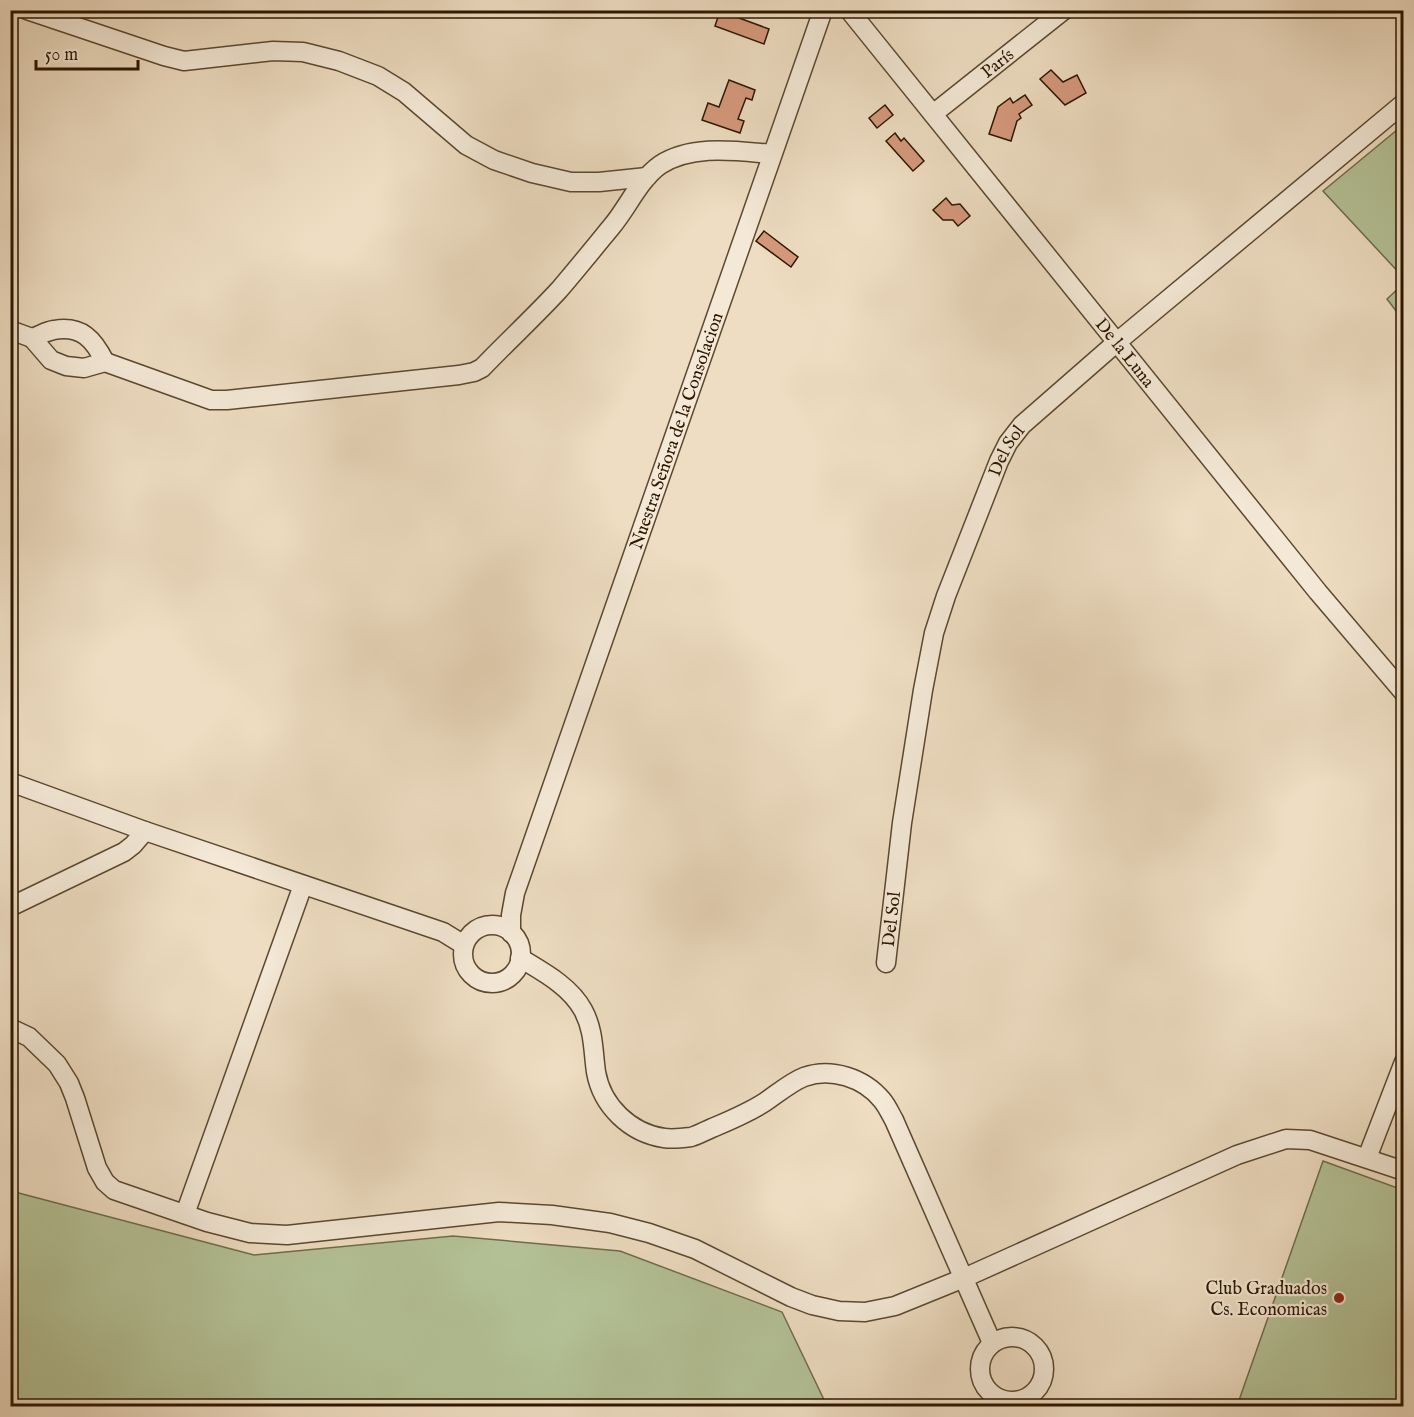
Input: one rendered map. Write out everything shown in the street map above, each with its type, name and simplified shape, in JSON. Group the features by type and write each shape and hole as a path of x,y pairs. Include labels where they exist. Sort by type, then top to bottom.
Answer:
{"street":[{"path":"27,10 184,61 273,51 303,52 339,61 387,81 404,92 466,145 494,160 532,173 571,182 600,182 647,177"},
{"name":"Nuestra Señora de la Consolacion","path":"515,893 823,10"},
{"name":"De la Luna","path":"849,10 1311,583 1404,693"},
{"name":"París","path":"933,114 1064,10"},
{"name":"Del Sol","path":"886,963 902,823 934,633 946,596 1008,443 1022,425 1117,342 1404,103"},
{"path":"10,330 32,338 51,360 66,366 84,368 105,363 211,400 474,372 482,368 559,289 614,224 647,177 660,165 684,154 741,152 772,154"},
{"path":"32,338 53,330 85,334 98,346 105,363"},
{"path":"10,782 145,831 443,932 464,945"},
{"path":"10,907 124,852 134,845 145,831"},
{"path":"184,1214 303,885"},
{"path":"493,926 515,893"},
{"path":"511,933 515,893"},
{"path":"484,926 493,926 511,933 520,949 518,968 504,981 494,983 484,982 469,972 462,954 469,936 484,926"},
{"path":"520,958 553,979 570,993 583,1009 590,1027 596,1073 604,1098 622,1120 640,1131 664,1138 691,1137 748,1113 802,1077 822,1073 842,1074 866,1085 883,1101 894,1120 992,1343"},
{"path":"10,1028 29,1036 57,1064 69,1083 97,1168 105,1182 114,1190 184,1214 250,1233 286,1235 499,1212 552,1215 610,1223 649,1233 695,1249 791,1297 839,1311 865,1312 895,1306 964,1278 1237,1155 1286,1139 1310,1140 1404,1171"},
{"path":"1367,1158 1404,1062"}],"green space":[{"path":"1403,125 1403,277 1323,191"},
{"path":"1403,284 1403,320 1387,299"},
{"name":"Club Graduados Cs. Economicas","path":"1323,1161 1403,1190 1403,1406 1237,1406"},
{"path":"11,1191 254,1255 453,1236 620,1251 782,1312 827,1406 11,1406"}],"building":[{"path":"720,11 769,29 764,44 715,26"},
{"path":"1051,70 1063,82 1077,75 1086,93 1065,105 1040,79"},
{"path":"729,80 755,90 752,100 746,98 738,119 744,121 740,133 702,120 708,103 719,107"},
{"path":"1025,95 1032,105 1019,114 1021,118 1017,121 1011,141 989,134 998,107 1010,98 1013,103"},
{"path":"885,105 893,115 877,128 869,118"},
{"path":"895,133 901,141 904,138 924,161 913,171 886,141"},
{"path":"946,198 952,205 960,204 970,216 958,226 953,220 943,220 933,210"},
{"path":"764,231 798,257 791,267 756,241"}],"place":[{"name":"Club Graduados Cs. Economicas","path":"1339,1298"}]}
